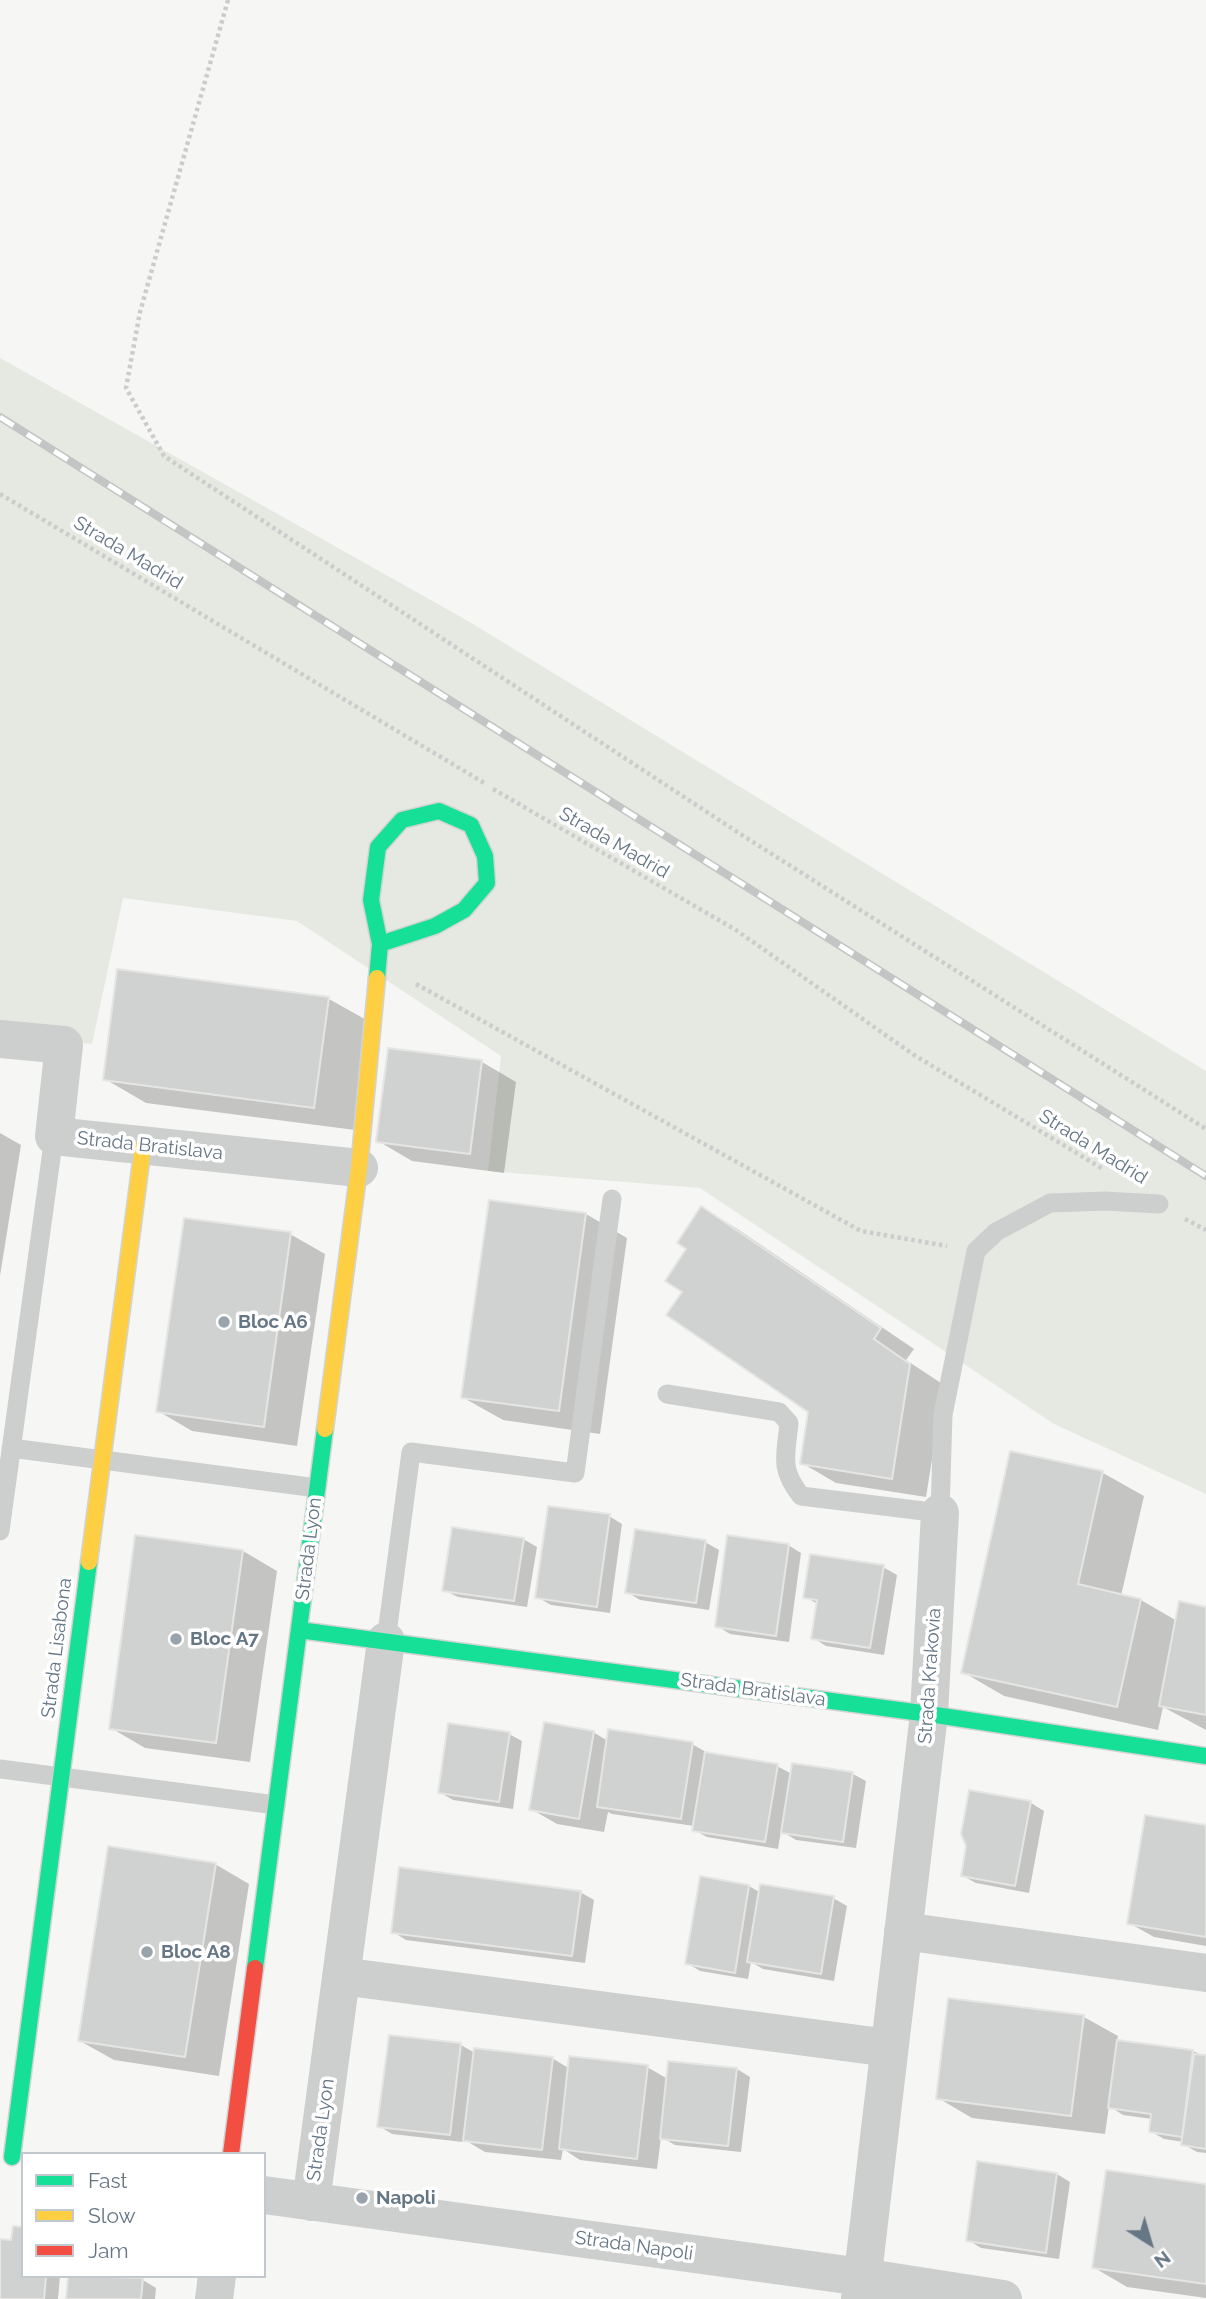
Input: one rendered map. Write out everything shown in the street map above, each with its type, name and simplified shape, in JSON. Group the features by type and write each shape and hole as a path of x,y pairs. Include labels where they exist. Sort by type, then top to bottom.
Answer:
{"street":[{"path":"439,811 471,825 485,856 487,883 464,910 435,926 380,944 371,900 378,847 402,820 439,811"},
{"name":"Strada Lyon","path":"231,2152 359,1168 380,944"},
{"name":"Strada Bratislava","path":"0,1039 64,1045 54,1136 359,1168"},
{"name":"Strada Lisabona","path":"12,2157 143,1146"},
{"name":"Strada Krakovia","path":"861,2288 929,1713 940,1513"},
{"name":"Strada Bratislava","path":"299,1630 929,1713 1206,1756"},
{"name":"Strada Lyon","path":"311,2203 386,1641"},
{"path":"903,1931 1206,1973"},
{"path":"341,1976 889,2048"},
{"name":"Strada Napoli","path":"266,2195 861,2288 1003,2299"},
{"path":"214,2299 216,2278"}],"lane":[{"path":"0,1531 54,1136"},
{"path":"386,1641 411,1452 575,1473 612,1199"},
{"path":"976,1251 996,1231 1051,1203 1105,1201 1159,1204"},
{"name":"Strada Krakovia","path":"940,1513 943,1415 976,1251"},
{"path":"667,1394 779,1412 789,1423 785,1469 800,1496 940,1513"},
{"path":"12,1448 317,1488"},
{"path":"0,1769 276,1805"}],"path":[{"path":"228,0 140,312 126,388 164,456 733,829 1206,1129"},
{"name":"Strada Madrid","path":"0,494 494,790 736,930 914,1055 1104,1170"},
{"path":"378,964 861,1231 976,1251"},
{"name":"Strada Madrid","path":"1159,1204 1206,1230"}],"shaded area":[{"path":"0,358 468,621 1206,1071 1206,1494 1054,1424 700,1188 488,1171 501,1056 297,921 123,898 92,1044 0,1035"}],"building":[{"path":"117,969 329,997 314,1108 103,1080"},
{"path":"388,1048 482,1060 470,1154 376,1142"},
{"path":"489,1200 586,1213 559,1411 461,1398"},
{"path":"701,1206 881,1328 874,1339 910,1364 892,1479 800,1464 808,1412 666,1315 682,1292 665,1281 686,1249 677,1243"},
{"name":"Bloc A6","path":"184,1218 291,1232 264,1427 156,1412"},
{"path":"1010,1451 1103,1471 1078,1584 1141,1599 1117,1707 961,1673"},
{"path":"548,1506 610,1514 597,1607 535,1598"},
{"path":"452,1527 524,1538 514,1601 442,1591"},
{"path":"635,1529 706,1540 696,1603 625,1593"},
{"name":"Bloc A7","path":"135,1535 243,1550 216,1743 109,1729"},
{"path":"727,1535 789,1544 776,1636 715,1627"},
{"path":"810,1554 884,1565 870,1648 811,1639 817,1600 803,1598"},
{"path":"1179,1601 1206,1607 1206,1715 1159,1706"},
{"path":"544,1722 594,1731 579,1819 529,1810"},
{"path":"448,1723 510,1732 499,1802 438,1793"},
{"path":"608,1729 693,1742 681,1819 597,1807"},
{"path":"705,1752 778,1764 765,1842 692,1831"},
{"path":"792,1763 853,1772 843,1842 781,1833"},
{"path":"969,1790 1031,1801 1015,1886 961,1876 966,1846 961,1834"},
{"path":"1145,1815 1206,1825 1206,1937 1127,1924"},
{"name":"Bloc A8","path":"108,1846 216,1863 185,2057 78,2041"},
{"path":"399,1867 581,1891 572,1956 391,1933"},
{"path":"700,1876 749,1885 735,1973 685,1964"},
{"path":"760,1884 834,1896 821,1974 747,1962"},
{"path":"948,1998 1084,2015 1071,2116 936,2099"},
{"path":"389,2035 461,2043 450,2135 377,2127"},
{"path":"1117,2040 1193,2050 1182,2137 1149,2132 1151,2114 1108,2108"},
{"path":"474,2048 553,2057 542,2150 463,2141"},
{"path":"1194,2054 1206,2055 1206,2149 1181,2145"},
{"path":"569,2056 648,2065 637,2159 559,2149"},
{"path":"668,2061 737,2068 728,2146 660,2139"},
{"path":"977,2161 1057,2173 1046,2253 966,2241"},
{"path":"1106,2170 1206,2184 1206,2284 1092,2268"},
{"path":"13,2226 21,2227 21,2278 46,2278 44,2299 0,2299 0,2239 11,2240"},
{"path":"68,2278 143,2278 141,2299 66,2299"}],"railway":[{"path":"0,417 1206,1176"}],"traffic: fast":[{"path":"377,978 380,944 371,900 378,847 402,820 439,811 471,825 485,856 487,883 464,910 435,926 380,944"},
{"path":"255,1968 325,1429"},
{"path":"12,2157 89,1562"},
{"path":"299,1630 929,1714 1206,1756"}],"traffic: slow":[{"path":"325,1429 359,1168 377,978"},
{"path":"89,1562 143,1146"}],"traffic: jam":[{"path":"231,2152 255,1968"}],"place":[{"name":"Bloc A6","path":"224,1322"},
{"name":"Bloc A7","path":"176,1639"},
{"name":"Bloc A8","path":"147,1952"},
{"name":"Napoli","path":"362,2198"}]}
